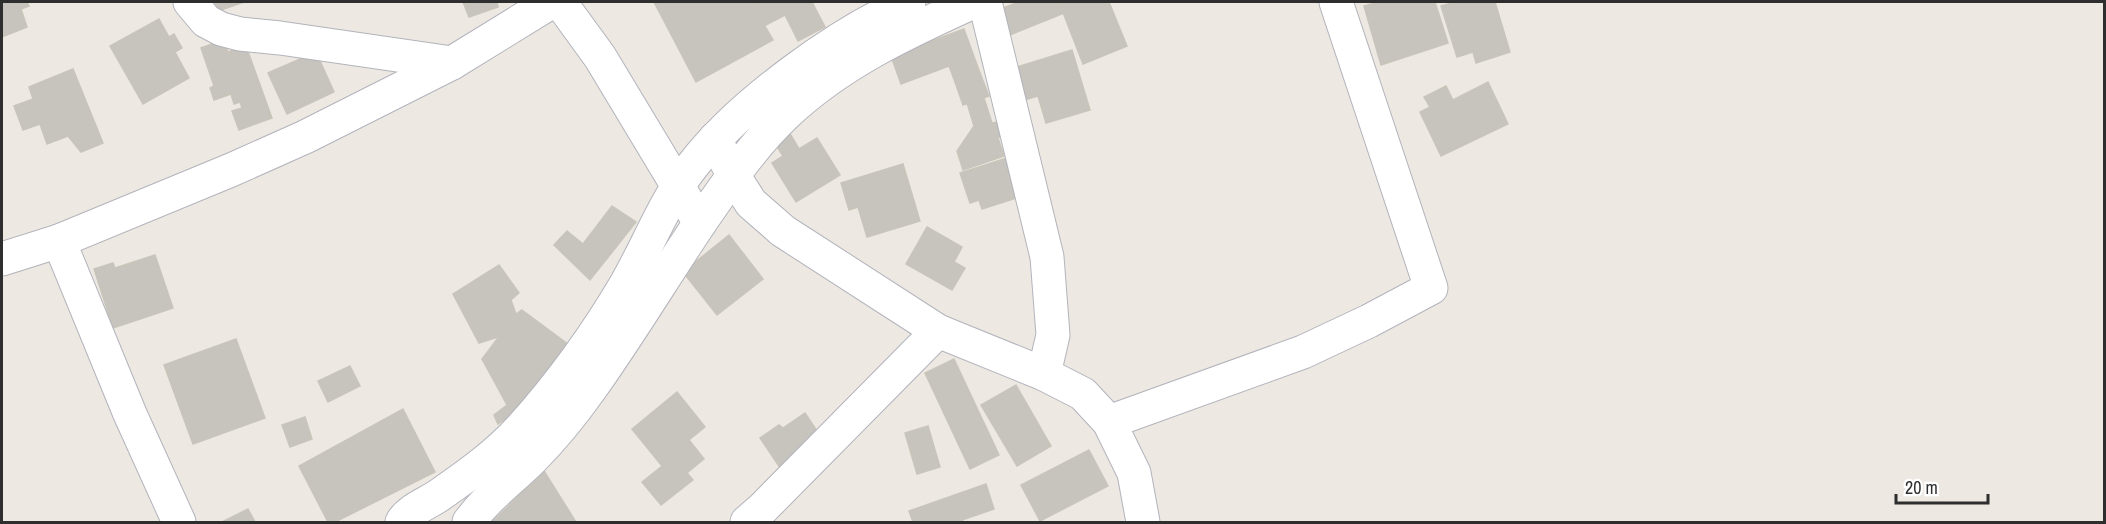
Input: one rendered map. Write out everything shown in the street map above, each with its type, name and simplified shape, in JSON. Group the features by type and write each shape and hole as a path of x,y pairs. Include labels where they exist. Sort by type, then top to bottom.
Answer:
{"street":[{"path":"190,2 206,21 220,29 240,34 452,63"},
{"path":"2,258 59,241 295,142 377,103 452,63 551,2"},
{"path":"560,2 600,57 700,223"},
{"path":"402,522 406,516 437,496 506,444 548,397 599,329 679,186 692,166 715,140 759,99 823,50 892,9 909,2"},
{"path":"470,522 496,491 549,441 591,389 733,175 787,113 818,87 858,59 898,36 973,2"},
{"path":"985,2 1047,257 1053,336 1044,374"},
{"path":"1109,422 1303,352 1431,288 1336,2"},
{"path":"715,140 751,203 783,231 938,330 1044,374 1083,394 1109,422 1134,473 1143,522"},
{"path":"59,241 130,414 179,522"},
{"path":"747,522 856,416 938,330"}],"building":[{"path":"2,2 27,2 29,6 21,9 27,27 2,37"},
{"path":"215,2 244,2 218,11"},
{"path":"463,2 497,2 498,7 469,17"},
{"path":"654,2 751,2 773,40 696,82"},
{"path":"751,2 812,2 825,27 798,41 785,15 764,26"},
{"path":"1019,2 1059,2 1064,13 1005,37 995,11"},
{"path":"1059,2 1109,2 1127,46 1083,64"},
{"path":"1378,2 1435,2 1448,43 1381,65 1364,6"},
{"path":"1455,2 1495,2 1510,52 1476,63 1473,52 1457,57 1441,6"},
{"path":"159,19 169,37 174,34 182,48 175,52 189,78 143,104 110,46"},
{"path":"964,29 980,73 955,82 949,66 901,84 891,56"},
{"path":"223,40 228,52 246,46 272,118 239,130 232,111 242,108 240,102 234,104 231,94 214,100 210,88 214,86 201,48"},
{"path":"1072,50 1090,110 1046,123 1038,96 1024,100 1014,68"},
{"path":"316,52 334,92 287,114 268,73"},
{"path":"73,69 103,143 81,152 68,136 47,144 40,124 23,130 14,106 33,99 29,87"},
{"path":"980,73 989,96 963,105 955,82"},
{"path":"1488,82 1508,124 1441,156 1420,112 1430,107 1424,97 1446,86 1453,100"},
{"path":"984,98 992,123 997,122 1002,136 998,138 1004,156 963,170 957,151 974,126 967,103"},
{"path":"789,132 799,149 817,138 840,175 796,202 772,163 783,156 774,142"},
{"path":"1010,157 1023,196 982,209 979,200 970,203 960,173"},
{"path":"903,164 920,221 867,237 858,207 849,210 841,183"},
{"path":"612,206 636,222 590,280 554,245 567,231 583,244"},
{"path":"927,227 962,247 954,262 965,268 952,290 906,264"},
{"path":"729,235 763,279 717,315 683,272"},
{"path":"155,255 173,308 113,328 94,269 113,263 115,268"},
{"path":"499,265 519,293 511,300 516,314 498,337 479,343 453,294"},
{"path":"522,310 569,345 516,411 498,424 494,415 507,405 482,359 516,314"},
{"path":"236,339 265,418 193,444 164,365"},
{"path":"954,359 999,455 970,469 925,373"},
{"path":"350,366 360,386 328,402 318,381"},
{"path":"1016,385 1051,446 1017,466 981,405"},
{"path":"677,392 705,427 689,440 704,459 687,473 693,480 661,505 642,482 662,466 632,429"},
{"path":"403,409 435,472 335,522 328,522 299,466"},
{"path":"805,413 821,437 783,472 760,438 779,425 783,428"},
{"path":"305,417 312,439 290,447 282,425"},
{"path":"928,426 940,467 917,474 905,433"},
{"path":"1089,450 1108,486 1040,521 1021,485"},
{"path":"544,471 576,522 492,522"},
{"path":"986,484 994,509 962,520 963,522 913,522 909,511"},
{"path":"248,509 255,522 222,522"}]}
